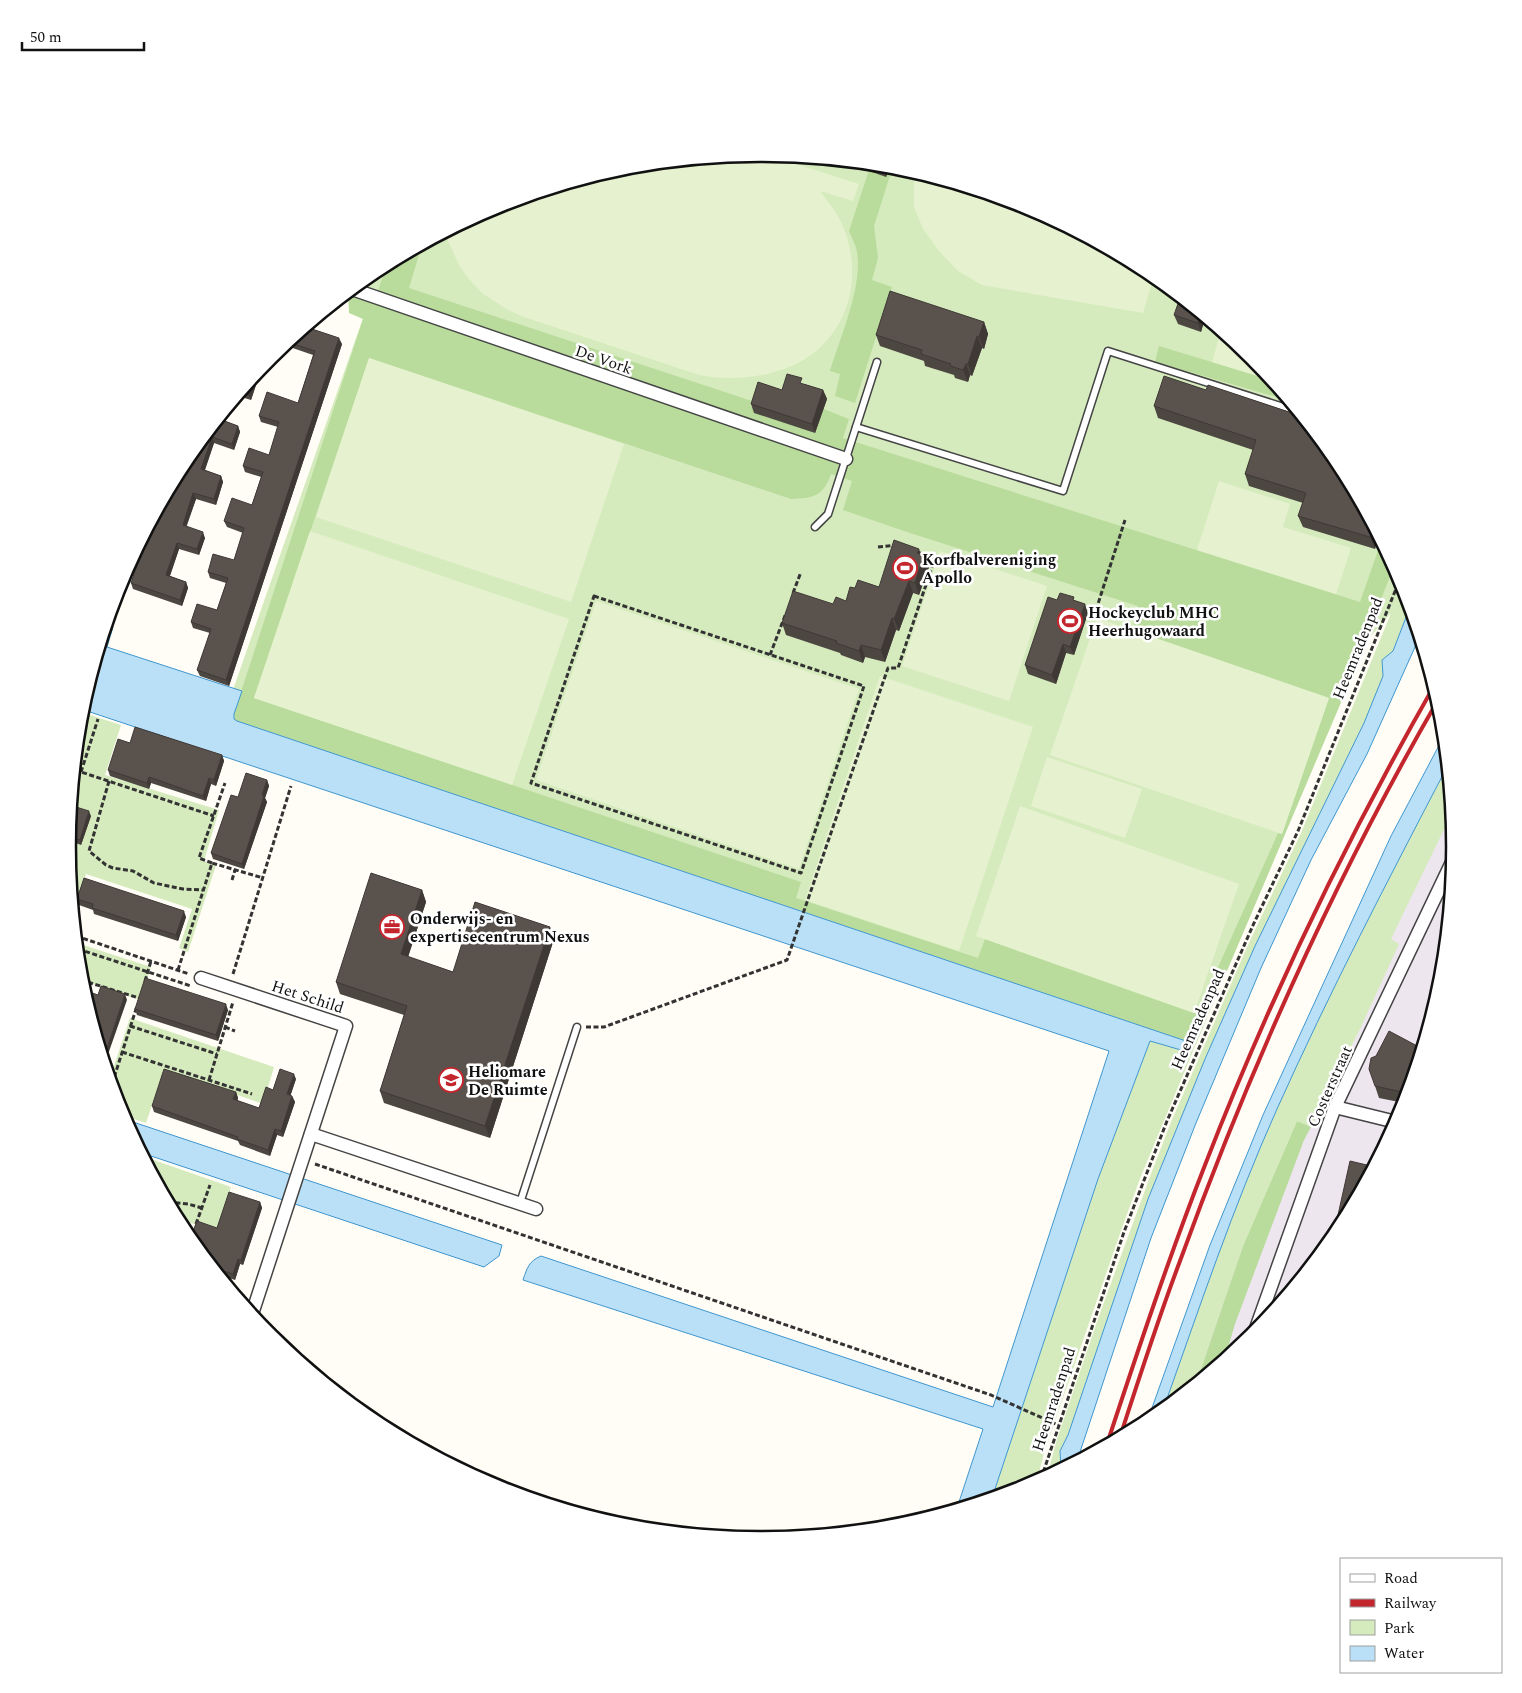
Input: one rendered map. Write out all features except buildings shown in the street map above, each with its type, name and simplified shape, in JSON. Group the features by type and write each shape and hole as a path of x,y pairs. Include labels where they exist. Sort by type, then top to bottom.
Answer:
{"street":[{"name":"De Vork","path":"360,292 846,459"},
{"name":"Costerstraat","path":"1261,1314 1335,1107 1445,878"},
{"name":"Het Schild","path":"201,978 346,1026 254,1307"},
{"path":"1335,1107 1389,1120"},
{"path":"311,1134 536,1208"}],"lane":[{"path":"856,427 1063,492 1108,351 1286,408"},
{"path":"815,527 828,514 877,362"},
{"path":"520,1203 577,1027"}],"path":[{"path":"1096,610 1125,520"},
{"path":"878,547 895,545 903,547"},
{"path":"577,1027 604,1027 787,960 888,668 898,668 934,558 910,550"},
{"path":"791,600 801,572"},
{"name":"Heemradenpad","path":"1044,1470 1124,1232 1167,1121 1254,923 1298,831 1396,589"},
{"path":"594,596 770,655 864,686 801,873 532,783 594,596"},
{"path":"770,655 787,609"},
{"path":"98,719 81,772 214,816"},
{"path":"109,781 88,851 106,865 133,871 154,883 182,889 203,890"},
{"path":"225,783 199,858 263,878"},
{"path":"209,1080 225,1028 233,988 263,878 291,786"},
{"path":"178,970 212,863"},
{"path":"232,880 235,870"},
{"path":"82,938 201,978"},
{"path":"115,1073 151,960"},
{"path":"90,983 139,998"},
{"path":"130,1026 217,1054"},
{"path":"225,1028 235,1031"},
{"path":"122,1052 252,1094"},
{"path":"301,1164 991,1395 1058,1425"},
{"path":"195,1230 210,1185"},
{"path":"177,1203 202,1208"}],"shaded area":[{"path":"1443,795 1446,846 1440,936 1433,980 1422,1024 1394,1109 1354,1189 1304,1263 1276,1298 1245,1331 1186,1384"}],"green space":[{"path":"716,163 806,163 895,175 981,198 1064,232 1103,253 1178,303 1245,362 1276,395 1330,466 1354,504 1394,584 1406,618 1393,652 1382,661 1383,676 1364,723 1255,946 1205,1059 1148,1199 1068,1435 1060,1451 1061,1462 1049,1467 1057,1439 1099,1316 1171,1122 1247,947 1301,833 1391,613 1363,645 1342,700 1193,1043 1196,1044 1141,1176 1122,1228 1044,1453 1039,1472 995,1490 1098,1179 1150,1041 1180,1050 221,724 370,298 357,294 419,253 458,232 541,198 584,185 627,175"},
{"path":"716,163 792,163 859,184 853,201 820,191 841,222 849,243 852,265 851,286 838,326 825,342 809,356 789,367 768,374 733,378 699,375 524,317 508,310 482,293 459,265 447,238 458,232 541,198 627,175"},
{"path":"869,171 890,174 874,226 878,258 872,280 892,287 855,403 835,396 840,374 830,371 845,328 857,280 857,252 849,231"},
{"path":"914,179 981,198 1064,232 1103,253 1152,284 1143,313 982,285 958,271 939,251 923,229 914,207"},
{"path":"420,253 409,288 752,401 750,406 815,426 821,408 849,419 843,438 1360,602 1378,550 1390,576 1342,700 1196,1044 235,720 234,714 238,701 363,319 349,313 348,300 367,287 378,291 383,276","holes":["369,358 791,499 805,498 821,492 831,474 852,481 843,510 1138,606 1133,630 1329,698 1282,834 1278,833 1199,1010 1194,1013 985,939 978,958 796,898 801,882 254,698"]},
{"path":"1219,338 1258,376 1212,362"},
{"path":"1159,346 1258,376 1278,397 1155,362"},
{"path":"369,358 624,444 571,602 316,517"},
{"path":"1219,481 1290,504 1283,527 1351,548 1336,594 1197,550"},
{"path":"310,531 569,619 512,785 254,698"},
{"path":"940,551 1047,586 1009,701 902,666"},
{"path":"596,601 859,689 799,869 536,780"},
{"path":"1097,618 1329,698 1282,834 1050,755"},
{"path":"880,676 1033,727 959,951 805,900"},
{"path":"89,715 121,725 105,775 219,810 204,861 216,865 188,952 179,948 192,909 86,874 78,896 76,846 78,802 82,757"},
{"path":"1047,757 1142,789 1125,838 1031,806"},
{"path":"1442,777 1445,827 1391,939 1399,944 1361,1027 1311,1127 1297,1121 1243,1246 1200,1371 1167,1397 1203,1296 1261,1146 1297,1066 1381,894"},
{"path":"1020,806 1239,884 1194,1013 976,936"},
{"path":"83,945 151,967 140,1000 90,983"},
{"path":"130,1018 274,1067 263,1104 164,1069 146,1123 133,1119 113,1068"},
{"path":"1297,1121 1311,1127 1304,1140 1229,1346 1200,1371 1243,1246"},
{"path":"153,1160 231,1187 217,1232 189,1222"}],"water":[{"path":"1406,617 1415,647 1367,754 1311,860 1261,968 1196,1123 1151,1238 1080,1452 1061,1462 1060,1451 1068,1435 1148,1199 1205,1059 1255,946 1364,723 1383,676 1382,660 1393,651"},
{"path":"113,627 107,647 242,691 234,714 234,719 237,721 1186,1041 1184,1049 1181,1050 1150,1041 1098,1179 995,1490 959,1502 983,1429 523,1280 529,1265 541,1256 993,1407 1109,1051 89,712 100,669"},
{"path":"1438,747 1442,777 1359,937 1277,1109 1231,1221 1167,1397 1152,1408 1210,1245 1263,1115 1391,836"},
{"path":"134,1122 502,1245 499,1256 484,1267 151,1156"}],"railway":[{"path":"1110,1436 1179,1234 1255,1042 1310,921 1370,803 1429,696"},
{"path":"1123,1427 1172,1283 1235,1117 1265,1046 1364,836 1432,710"}],"place":[{"name":"Korfbalvereniging Apollo","path":"905,568"},
{"name":"Hockeyclub MHC Heerhugowaard","path":"1070,621"},
{"name":"Onderwijs- en expertisecentrum Nexus","path":"392,927"},
{"name":"Heliomare De Ruimte","path":"451,1080"}]}
